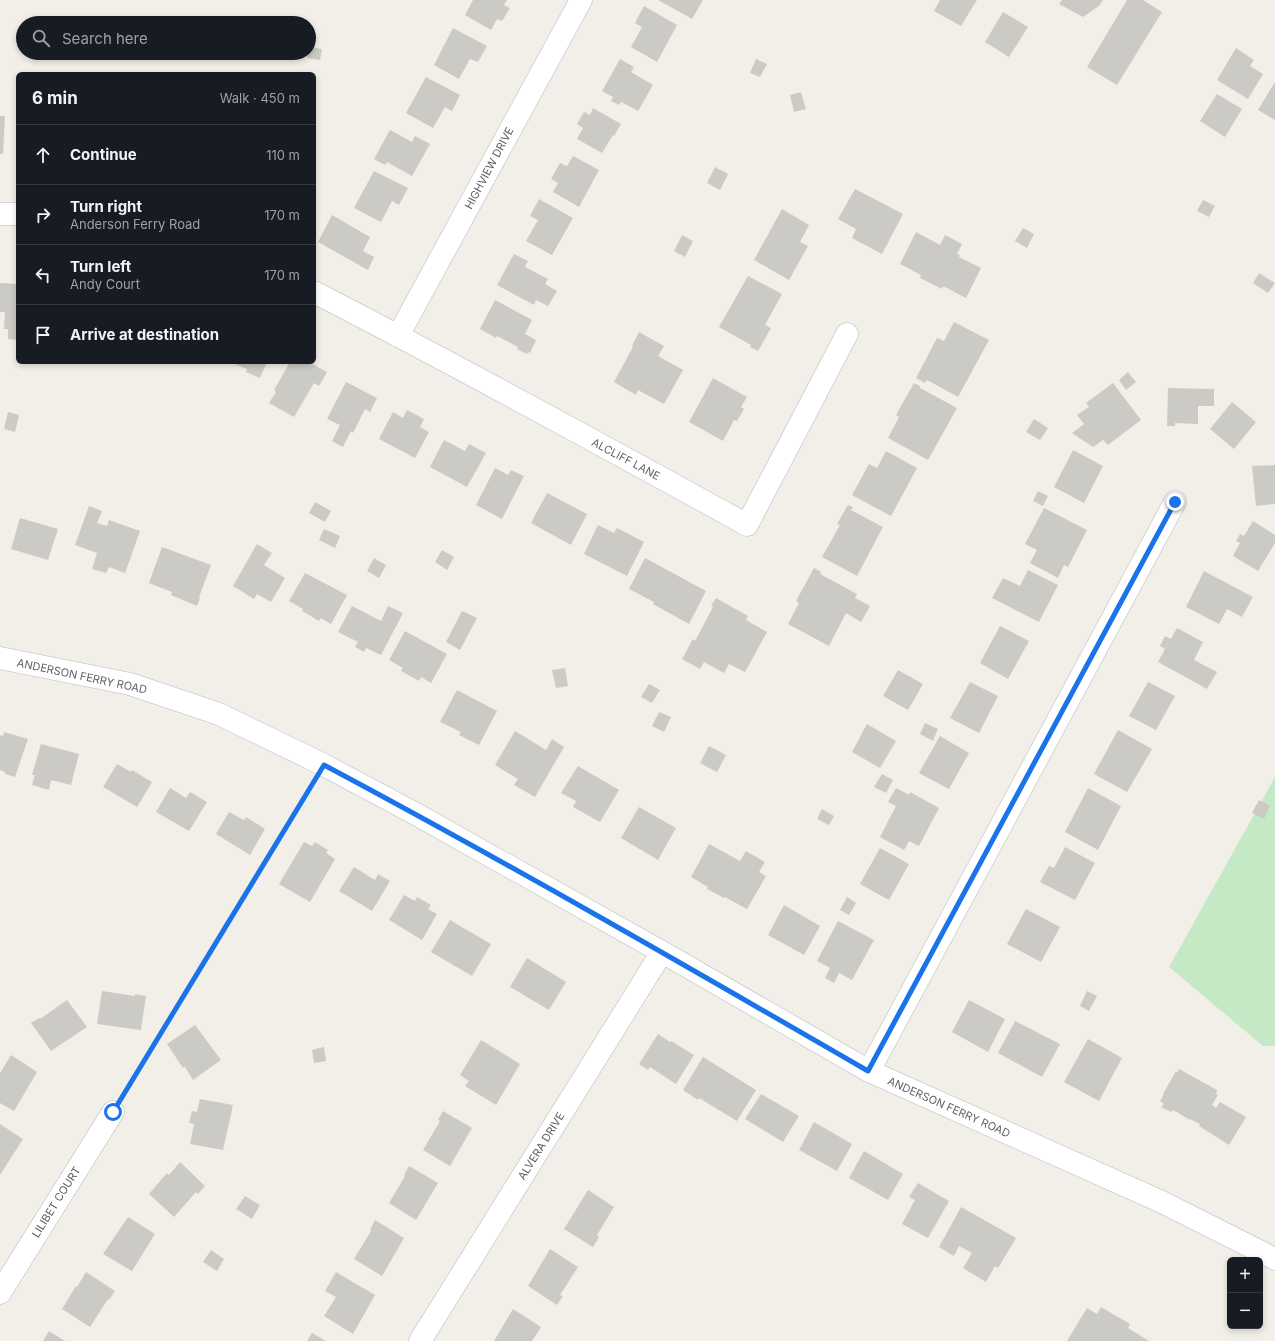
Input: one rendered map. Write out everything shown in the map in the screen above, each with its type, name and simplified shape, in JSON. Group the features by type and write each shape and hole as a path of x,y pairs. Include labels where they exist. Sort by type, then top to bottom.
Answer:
{"street":[{"name":"HIGHVIEW DRIVE","path":"398,336 580,0"},
{"path":"0,214 16,214"},
{"name":"ALCLIFF LANE","path":"316,293 613,451 747,526 846,334"},
{"path":"868,1071 1175,502"},
{"name":"ANDERSON FERRY ROAD","path":"0,658 138,687 219,714 324,765 420,817 662,952 868,1071 1162,1202 1275,1259"},
{"name":"ALVERA DRIVE","path":"420,1341 662,952"},
{"name":"LILIBET COURT","path":"0,1293 113,1112"}],"path":[{"path":"113,1112 324,765"}],"green space":[{"path":"1275,777 1275,1046 1263,1046 1169,967"}],"building":[{"path":"473,0 507,0 504,5 510,8 502,21 497,19 491,30 465,15"},
{"path":"658,0 703,0 692,19"},
{"path":"940,0 977,0 961,26 934,11"},
{"path":"1062,0 1103,0 1099,6 1083,17 1059,4"},
{"path":"1127,0 1143,0 1162,12 1117,85 1087,67"},
{"path":"644,6 677,25 657,62 631,47 642,27 635,23"},
{"path":"1003,12 1028,27 1009,57 985,42"},
{"path":"453,28 487,46 478,62 470,59 459,79 434,65"},
{"path":"316,48 322,49 320,60 316,59"},
{"path":"1236,48 1254,60 1250,66 1263,74 1248,99 1217,80"},
{"path":"620,59 634,67 631,72 653,85 638,111 621,102 619,105 611,101 613,97 602,91"},
{"path":"756,59 767,64 760,77 750,73"},
{"path":"426,77 460,95 452,111 445,107 433,128 406,113"},
{"path":"1275,82 1275,120 1258,110"},
{"path":"801,92 806,109 794,112 790,95"},
{"path":"1217,94 1242,109 1225,137 1200,121"},
{"path":"593,108 621,124 602,153 577,139 583,128 577,124 584,112 590,115"},
{"path":"0,116 5,116 3,154 0,154"},
{"path":"390,130 412,142 415,136 430,144 412,176 387,162 385,165 374,159"},
{"path":"573,156 599,170 579,207 553,192 558,183 551,179 560,163 567,166"},
{"path":"715,167 728,174 720,190 707,183"},
{"path":"374,171 408,188 399,205 392,201 381,222 354,208"},
{"path":"855,189 903,214 882,254 852,238 856,229 838,219"},
{"path":"539,199 573,218 552,255 526,241 538,220 530,216"},
{"path":"1203,200 1215,206 1209,217 1197,211"},
{"path":"782,209 809,225 800,242 808,246 789,280 754,260"},
{"path":"332,215 370,237 363,251 374,257 368,270 318,242"},
{"path":"1023,228 1034,234 1027,248 1015,241"},
{"path":"916,232 940,245 945,235 962,244 957,254 960,255 959,257 981,268 966,298 943,286 942,289 920,278 921,275 900,264"},
{"path":"682,235 693,241 685,257 674,251"},
{"path":"514,254 528,261 525,267 548,279 545,284 557,291 548,306 536,300 534,305 497,285"},
{"path":"1259,273 1275,283 1268,293 1253,283"},
{"path":"748,276 782,294 765,325 771,328 758,351 750,347 751,345 719,327"},
{"path":"0,283 16,284 16,340 8,339 8,329 4,329 5,312 0,312"},
{"path":"495,300 532,320 525,334 536,340 530,353 528,352 527,354 517,349 518,347 497,336 496,338 480,329"},
{"path":"954,322 989,340 958,397 927,380 925,383 916,378 937,338 944,341"},
{"path":"639,332 664,346 658,356 683,370 664,404 638,390 636,395 614,382 633,347 632,346"},
{"path":"235,364 266,364 260,378 246,372 247,369"},
{"path":"289,364 313,364 327,372 319,386 314,383 294,417 269,403 276,392 274,390"},
{"path":"1128,372 1136,382 1126,390 1119,380"},
{"path":"713,378 747,397 741,407 744,409 737,421 734,420 723,441 689,422"},
{"path":"346,382 377,398 370,412 365,409 353,433 351,431 343,447 332,441 340,425 327,419"},
{"path":"914,383 920,386 920,388 957,408 928,460 888,438 899,417 896,415"},
{"path":"1113,383 1141,420 1108,445 1103,440 1093,447 1072,433 1084,424 1077,415 1089,407 1086,403"},
{"path":"1168,388 1214,389 1214,406 1198,406 1198,424 1175,423 1175,426 1167,426"},
{"path":"1232,402 1256,422 1234,449 1210,429"},
{"path":"407,410 424,419 420,427 429,432 415,458 379,439 393,412 403,418"},
{"path":"8,412 19,415 15,432 4,429"},
{"path":"1034,419 1048,428 1040,440 1026,432"},
{"path":"444,440 465,451 469,444 486,453 467,487 430,467"},
{"path":"1073,450 1103,466 1084,503 1054,487"},
{"path":"886,451 917,468 891,516 852,495 869,464 877,468"},
{"path":"1275,465 1275,504 1256,506 1252,466"},
{"path":"495,468 508,475 511,470 524,476 502,519 476,505"},
{"path":"1038,491 1048,496 1043,506 1033,501"},
{"path":"547,493 587,514 571,545 531,523"},
{"path":"315,502 331,511 325,522 309,513"},
{"path":"848,505 853,507 851,510 883,527 857,576 822,557 840,525 837,524"},
{"path":"89,506 102,511 97,523 107,526 109,520 140,531 125,573 109,567 106,573 92,569 97,553 75,545"},
{"path":"1044,508 1087,530 1068,567 1064,565 1058,578 1030,563 1037,550 1025,544"},
{"path":"20,518 58,529 48,560 11,549"},
{"path":"1253,521 1275,535 1275,543 1258,571 1233,556 1240,543 1236,541 1240,534 1244,536"},
{"path":"598,525 614,533 617,528 644,542 627,576 584,554"},
{"path":"324,529 340,536 335,548 319,540"},
{"path":"257,544 272,553 264,565 285,578 271,602 257,594 254,599 233,586"},
{"path":"162,547 211,565 197,606 171,595 172,592 149,583"},
{"path":"442,550 454,557 447,570 435,562"},
{"path":"374,558 386,565 379,578 367,571"},
{"path":"645,558 706,591 689,624 653,604 654,602 629,589"},
{"path":"814,568 821,572 820,574 857,594 855,598 870,606 861,622 846,613 829,646 788,624 799,603 796,601"},
{"path":"1028,570 1058,585 1039,622 992,598 1003,578 1020,586"},
{"path":"1204,571 1253,597 1242,617 1227,609 1219,624 1186,607"},
{"path":"305,573 347,595 331,624 321,618 319,621 289,601"},
{"path":"716,598 748,616 746,620 767,632 745,672 729,664 724,673 704,662 700,669 682,659 693,639 695,641 713,607 711,606"},
{"path":"352,606 381,621 388,606 403,613 381,655 366,648 364,652 355,647 358,642 338,632"},
{"path":"462,611 477,618 460,650 446,642"},
{"path":"1000,626 1029,641 1008,679 980,663"},
{"path":"1177,628 1203,642 1194,660 1217,672 1207,689 1158,662 1165,649 1160,646 1165,636 1171,639"},
{"path":"405,631 447,654 431,683 421,677 419,681 401,671 403,668 389,660"},
{"path":"565,668 568,686 556,688 552,670"},
{"path":"898,670 923,684 908,710 883,696"},
{"path":"970,682 998,696 979,733 950,718"},
{"path":"1148,682 1175,696 1156,730 1129,716"},
{"path":"649,684 660,690 652,703 641,697"},
{"path":"457,690 497,711 479,745 459,735 461,732 440,722"},
{"path":"659,712 671,717 664,732 652,726"},
{"path":"925,723 938,729 933,741 920,734"},
{"path":"867,724 896,741 880,768 852,752"},
{"path":"1118,730 1152,749 1127,792 1094,774"},
{"path":"515,731 546,750 552,739 564,747 535,797 514,785 518,779 495,765"},
{"path":"4,732 28,739 15,777 5,774 5,772 0,770 0,735 3,736"},
{"path":"940,736 969,753 949,789 919,773"},
{"path":"41,744 79,754 71,785 51,780 49,790 32,785 35,775 32,775"},
{"path":"709,746 726,755 717,772 700,763"},
{"path":"117,764 131,772 132,770 152,782 137,807 103,787"},
{"path":"578,766 619,790 600,822 573,807 576,801 561,793"},
{"path":"882,774 893,780 886,793 874,787"},
{"path":"170,788 186,798 190,792 207,802 189,831 156,812"},
{"path":"896,788 909,795 910,792 939,808 919,846 909,841 904,850 880,837 896,806 888,802"},
{"path":"1088,788 1121,806 1098,850 1065,832"},
{"path":"1259,800 1270,806 1264,819 1252,813"},
{"path":"639,807 676,828 658,860 621,838"},
{"path":"822,809 834,816 829,825 817,819"},
{"path":"229,812 244,820 246,817 265,829 250,855 216,834"},
{"path":"304,842 312,846 315,842 328,850 326,853 335,859 310,902 279,884"},
{"path":"709,844 740,861 746,851 765,862 759,872 766,876 747,909 707,889 708,887 691,877"},
{"path":"1065,847 1095,863 1075,900 1040,882 1049,866 1054,868"},
{"path":"880,848 909,864 889,900 860,884"},
{"path":"354,867 375,880 378,874 390,881 372,911 339,891"},
{"path":"404,895 415,901 417,897 431,905 428,909 437,914 422,940 389,920"},
{"path":"847,897 856,903 849,915 840,910"},
{"path":"784,905 820,926 804,955 768,935"},
{"path":"1026,909 1060,927 1041,962 1007,944"},
{"path":"450,920 491,944 472,976 431,952"},
{"path":"838,921 874,940 852,980 839,973 834,983 825,978 830,968 817,961"},
{"path":"527,958 566,982 549,1010 510,987"},
{"path":"102,991 135,996 135,994 146,996 141,1030 97,1024"},
{"path":"1087,991 1097,996 1089,1011 1080,1006"},
{"path":"67,1000 87,1027 51,1051 31,1023 39,1018 40,1019"},
{"path":"969,1000 1005,1019 988,1052 952,1032"},
{"path":"1015,1021 1060,1044 1042,1077 998,1053"},
{"path":"195,1025 221,1060 193,1080 167,1044"},
{"path":"658,1034 694,1055 676,1084 650,1067 648,1070 639,1064"},
{"path":"1088,1039 1122,1058 1099,1101 1064,1082"},
{"path":"481,1040 520,1064 496,1105 465,1086 469,1081 460,1075"},
{"path":"324,1047 326,1061 314,1063 312,1050"},
{"path":"11,1055 37,1072 14,1111 0,1103 0,1073"},
{"path":"703,1057 756,1090 737,1121 699,1098 698,1100 683,1090"},
{"path":"1179,1069 1217,1090 1216,1094 1218,1095 1212,1105 1216,1108 1220,1102 1246,1117 1229,1145 1199,1126 1200,1124 1173,1110 1171,1112 1161,1107 1164,1104 1160,1101 1163,1094 1176,1071 1177,1073"},
{"path":"761,1094 799,1116 783,1142 745,1119"},
{"path":"200,1099 233,1105 223,1150 190,1144 194,1124 189,1123 192,1111 197,1112"},
{"path":"443,1111 472,1128 450,1166 423,1150 440,1121 438,1120"},
{"path":"814,1122 852,1144 837,1171 799,1150"},
{"path":"0,1124 23,1139 0,1175"},
{"path":"864,1151 903,1174 888,1200 849,1178"},
{"path":"180,1162 205,1186 198,1194 196,1192 174,1217 149,1194 167,1173 169,1175"},
{"path":"409,1166 438,1183 416,1220 389,1203 405,1176 404,1175"},
{"path":"918,1183 949,1201 928,1238 902,1224 915,1200 909,1197"},
{"path":"588,1190 614,1207 597,1235 599,1237 593,1247 564,1229"},
{"path":"245,1196 260,1205 252,1219 236,1209"},
{"path":"961,1207 1016,1238 998,1268 995,1266 986,1282 963,1268 972,1253 959,1246 954,1256 939,1247"},
{"path":"128,1217 155,1234 132,1271 103,1254"},
{"path":"375,1220 404,1238 382,1276 354,1259 371,1231 370,1230"},
{"path":"550,1249 578,1267 560,1295 563,1296 557,1305 528,1286"},
{"path":"211,1250 224,1259 217,1271 203,1262"},
{"path":"86,1272 115,1291 90,1327 62,1309"},
{"path":"336,1272 375,1295 353,1334 324,1316 336,1297 325,1291"},
{"path":"1101,1307 1130,1324 1128,1328 1149,1341 1067,1341 1087,1308 1097,1314"},
{"path":"513,1309 541,1327 532,1341 494,1341"},
{"path":"49,1331 65,1341 43,1341"},
{"path":"312,1333 326,1341 307,1341"}],"route":[{"path":"113,1112 324,765 414,813 662,952 868,1071 1175,502"}]}
